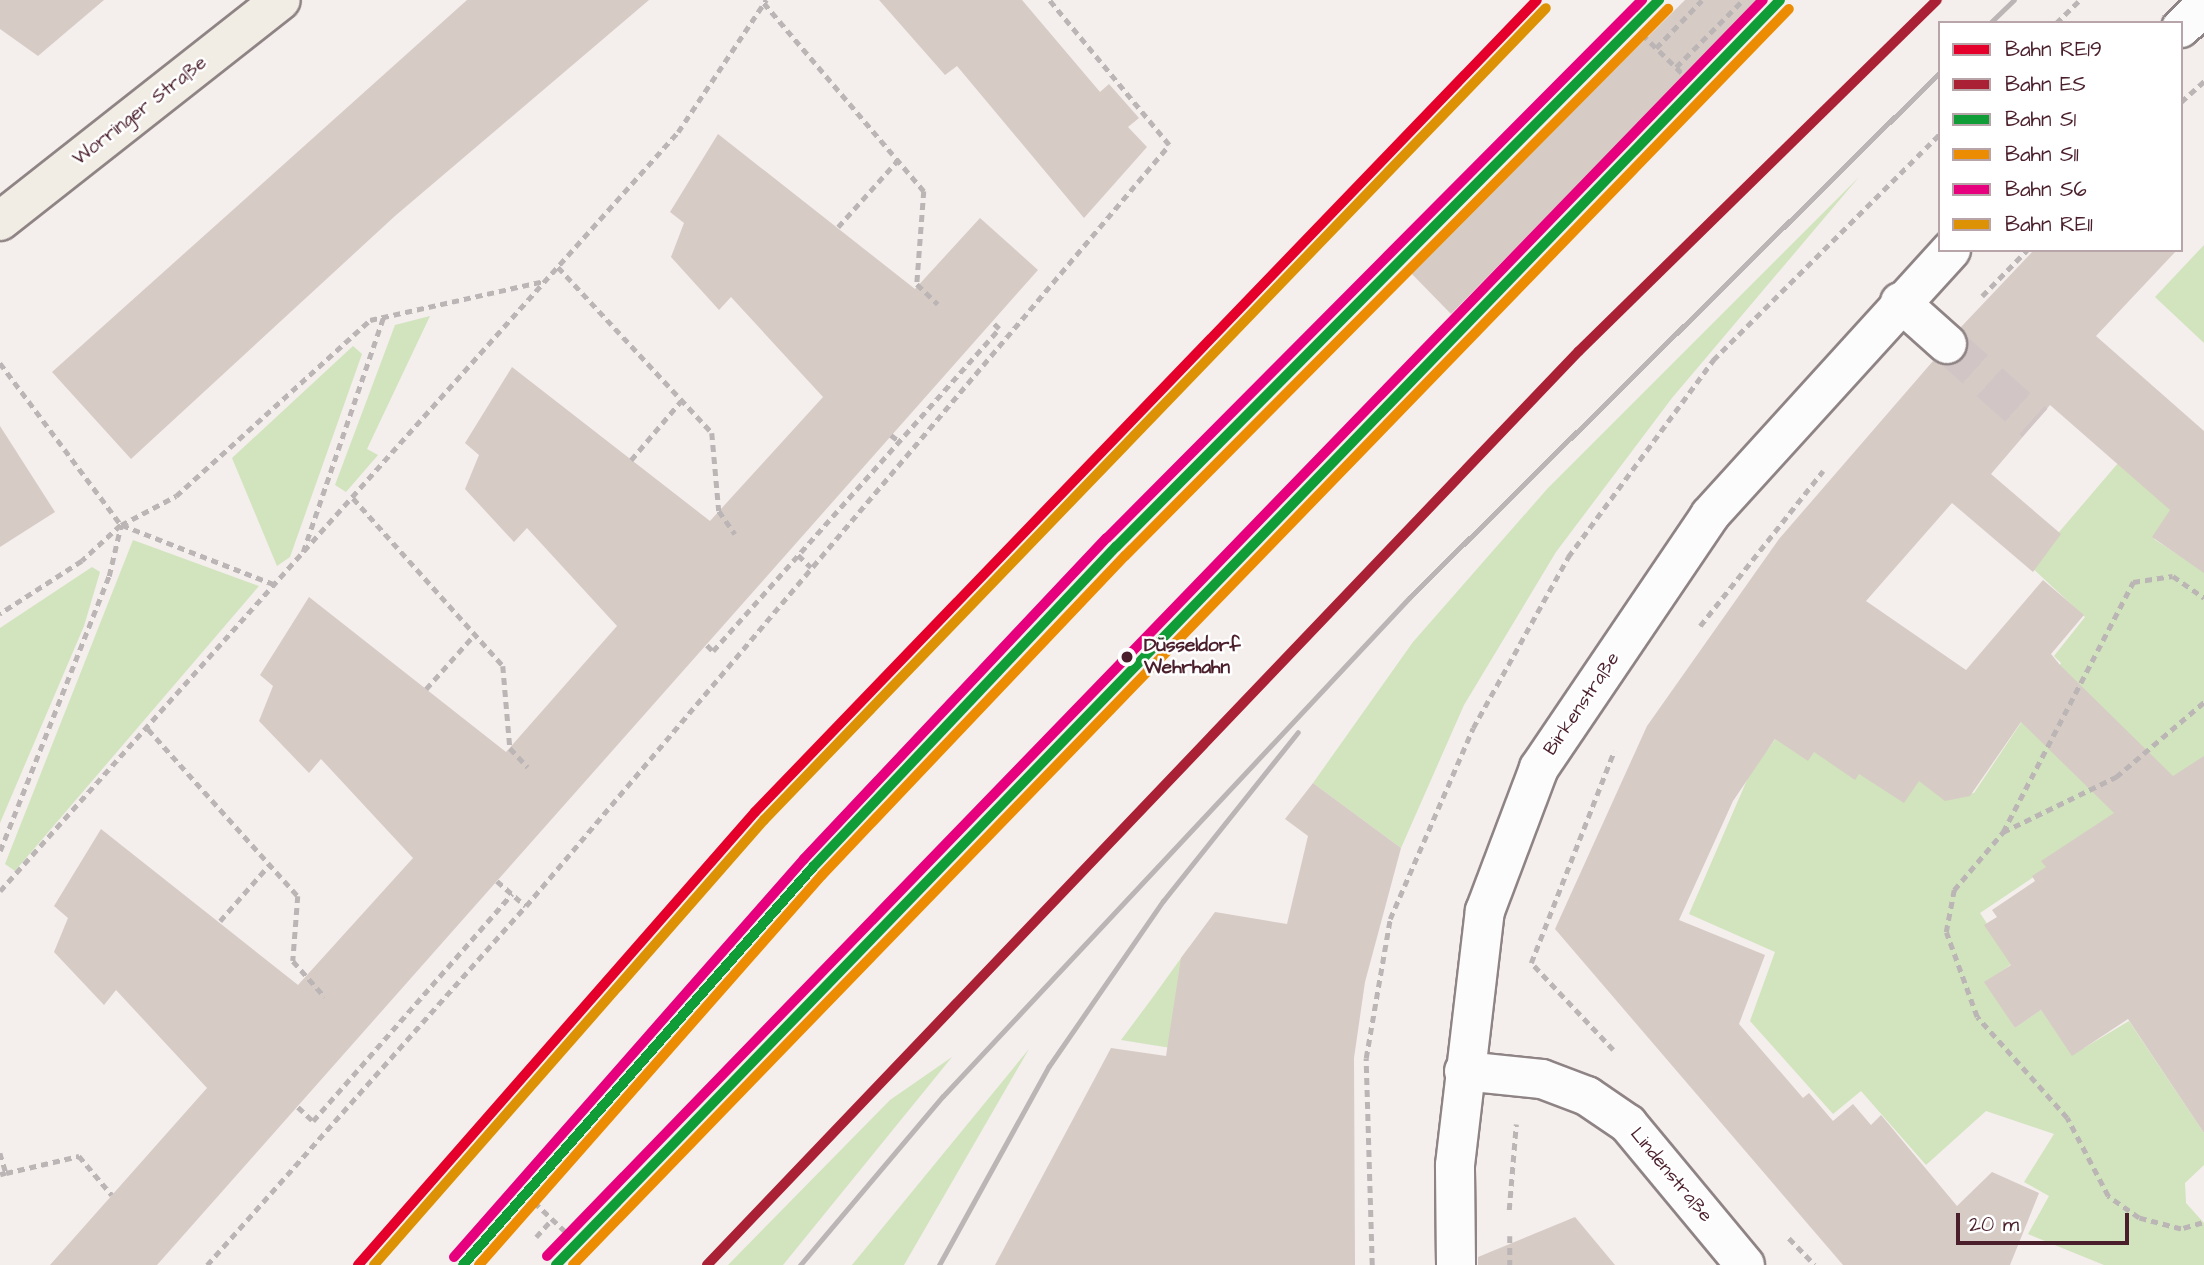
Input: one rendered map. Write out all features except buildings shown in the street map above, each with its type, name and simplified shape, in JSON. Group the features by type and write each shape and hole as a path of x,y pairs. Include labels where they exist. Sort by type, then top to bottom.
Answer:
{"main road":[{"name":"Worringer Straße","path":"0,221 281,0"}],"street":[{"path":"2183,26 2204,6"},
{"name":"Birkenstraße","path":"1456,1265 1455,1165 1485,911 1539,768 1710,515 1900,302 1949,252"},
{"path":"1900,302 1944,341"},
{"name":"Lindenstraße","path":"1464,1071 1542,1079 1587,1096 1628,1124 1745,1265"}],"path":[{"path":"207,1265 526,906 1169,145 1049,0"},
{"path":"1656,48 1702,0"},
{"path":"1676,67 1743,0"},
{"path":"2058,21 2080,0"},
{"path":"0,891 148,729 678,132 765,1 923,191 917,284 938,304"},
{"path":"1642,34 1686,77"},
{"path":"2183,100 2204,81"},
{"path":"838,227 898,160"},
{"path":"1944,341 2025,252"},
{"path":"558,267 712,433 719,511 736,534"},
{"path":"0,614 82,561 121,525 176,496 370,320 546,281"},
{"path":"301,557 384,316"},
{"path":"706,645 713,651 999,329 992,321"},
{"path":"0,363 121,525 276,585"},
{"path":"631,460 681,401"},
{"path":"891,435 899,441"},
{"path":"1694,634 1832,460"},
{"path":"353,498 503,666 510,748 528,767"},
{"path":"0,851 109,576 121,525"},
{"path":"798,555 811,567"},
{"path":"2202,1223 2181,1229 2139,1218 2108,1196 2067,1118 1977,1017 1946,932 1954,890 2003,832 2133,582 2173,576 2204,598"},
{"path":"426,690 475,634"},
{"path":"2003,832 2105,784 2204,702"},
{"path":"148,729 298,897 293,961 325,996"},
{"path":"1616,1054 1531,963 1620,735"},
{"path":"220,921 269,865"},
{"path":"497,881 526,906"},
{"path":"298,1107 313,1121 512,894"},
{"path":"0,1153 3,1174 79,1156 112,1195"},
{"path":"534,1202 566,1232"},
{"path":"536,1237 552,1219"},
{"path":"1787,1235 1815,1265"}],"green space":[{"path":"1859,177 1672,398 1556,552 1464,705 1401,848 1313,783 1413,642 1548,488"},
{"path":"2204,245 2204,343 2155,297"},
{"path":"430,316 367,449 378,455 346,492 335,485 395,325"},
{"path":"353,346 362,354 290,557 277,566 232,458"},
{"path":"2119,462 2174,510 2154,539 2192,564 2204,546 2204,763 1980,913 2013,963 1986,982 2015,1028 2041,1010 2068,1049 2084,1048 2129,1021 2204,1133 2204,1165 2185,1183 2186,1203 2204,1223 2204,1265 2104,1265 2028,1234 2049,1196 2024,1182 2054,1134 1986,1111 1926,1165 1861,1091 1833,1114 1750,1021 1775,952 1689,914 1750,773 1783,729 1879,744 1959,795 1974,793 2061,663 2054,656 2085,617 2030,566"},
{"path":"133,540 259,586 15,871 5,864"},
{"path":"92,567 100,572 84,626 0,823 0,628"},
{"path":"1189,947 1171,1048 1121,1040 1153,997"},
{"path":"1029,1049 904,1265 852,1265"},
{"path":"952,1057 783,1265 728,1265 890,1100"}],"tunnel":[{"path":"1947,344 2035,423"}],"railway":[{"path":"1992,21 2014,0"},
{"path":"800,1265 943,1096 1410,597 1938,74"},
{"path":"939,1265 1049,1066 1163,901 1298,732"}],"rail line":[{"name":"RE19","path":"358,1265 755,812 1537,0"},
{"name":"S6","path":"454,1257 804,859 1107,538 1642,0"},
{"name":"S1","path":"463,1265 813,867 1116,547 1659,0"},
{"name":"S6","path":"547,1256 1763,0"},
{"name":"S1","path":"556,1265 1780,0"},
{"name":"ES","path":"707,1265 1579,351 1937,0"},
{"name":"RE11","path":"374,1265 764,820 1546,8"},
{"name":"S11","path":"479,1265 822,875 1125,556 1668,9"},
{"name":"S11","path":"573,1265 1789,9"}],"place":[{"name":"Düsseldorf Wehrhahn","path":"1127,657"}]}
